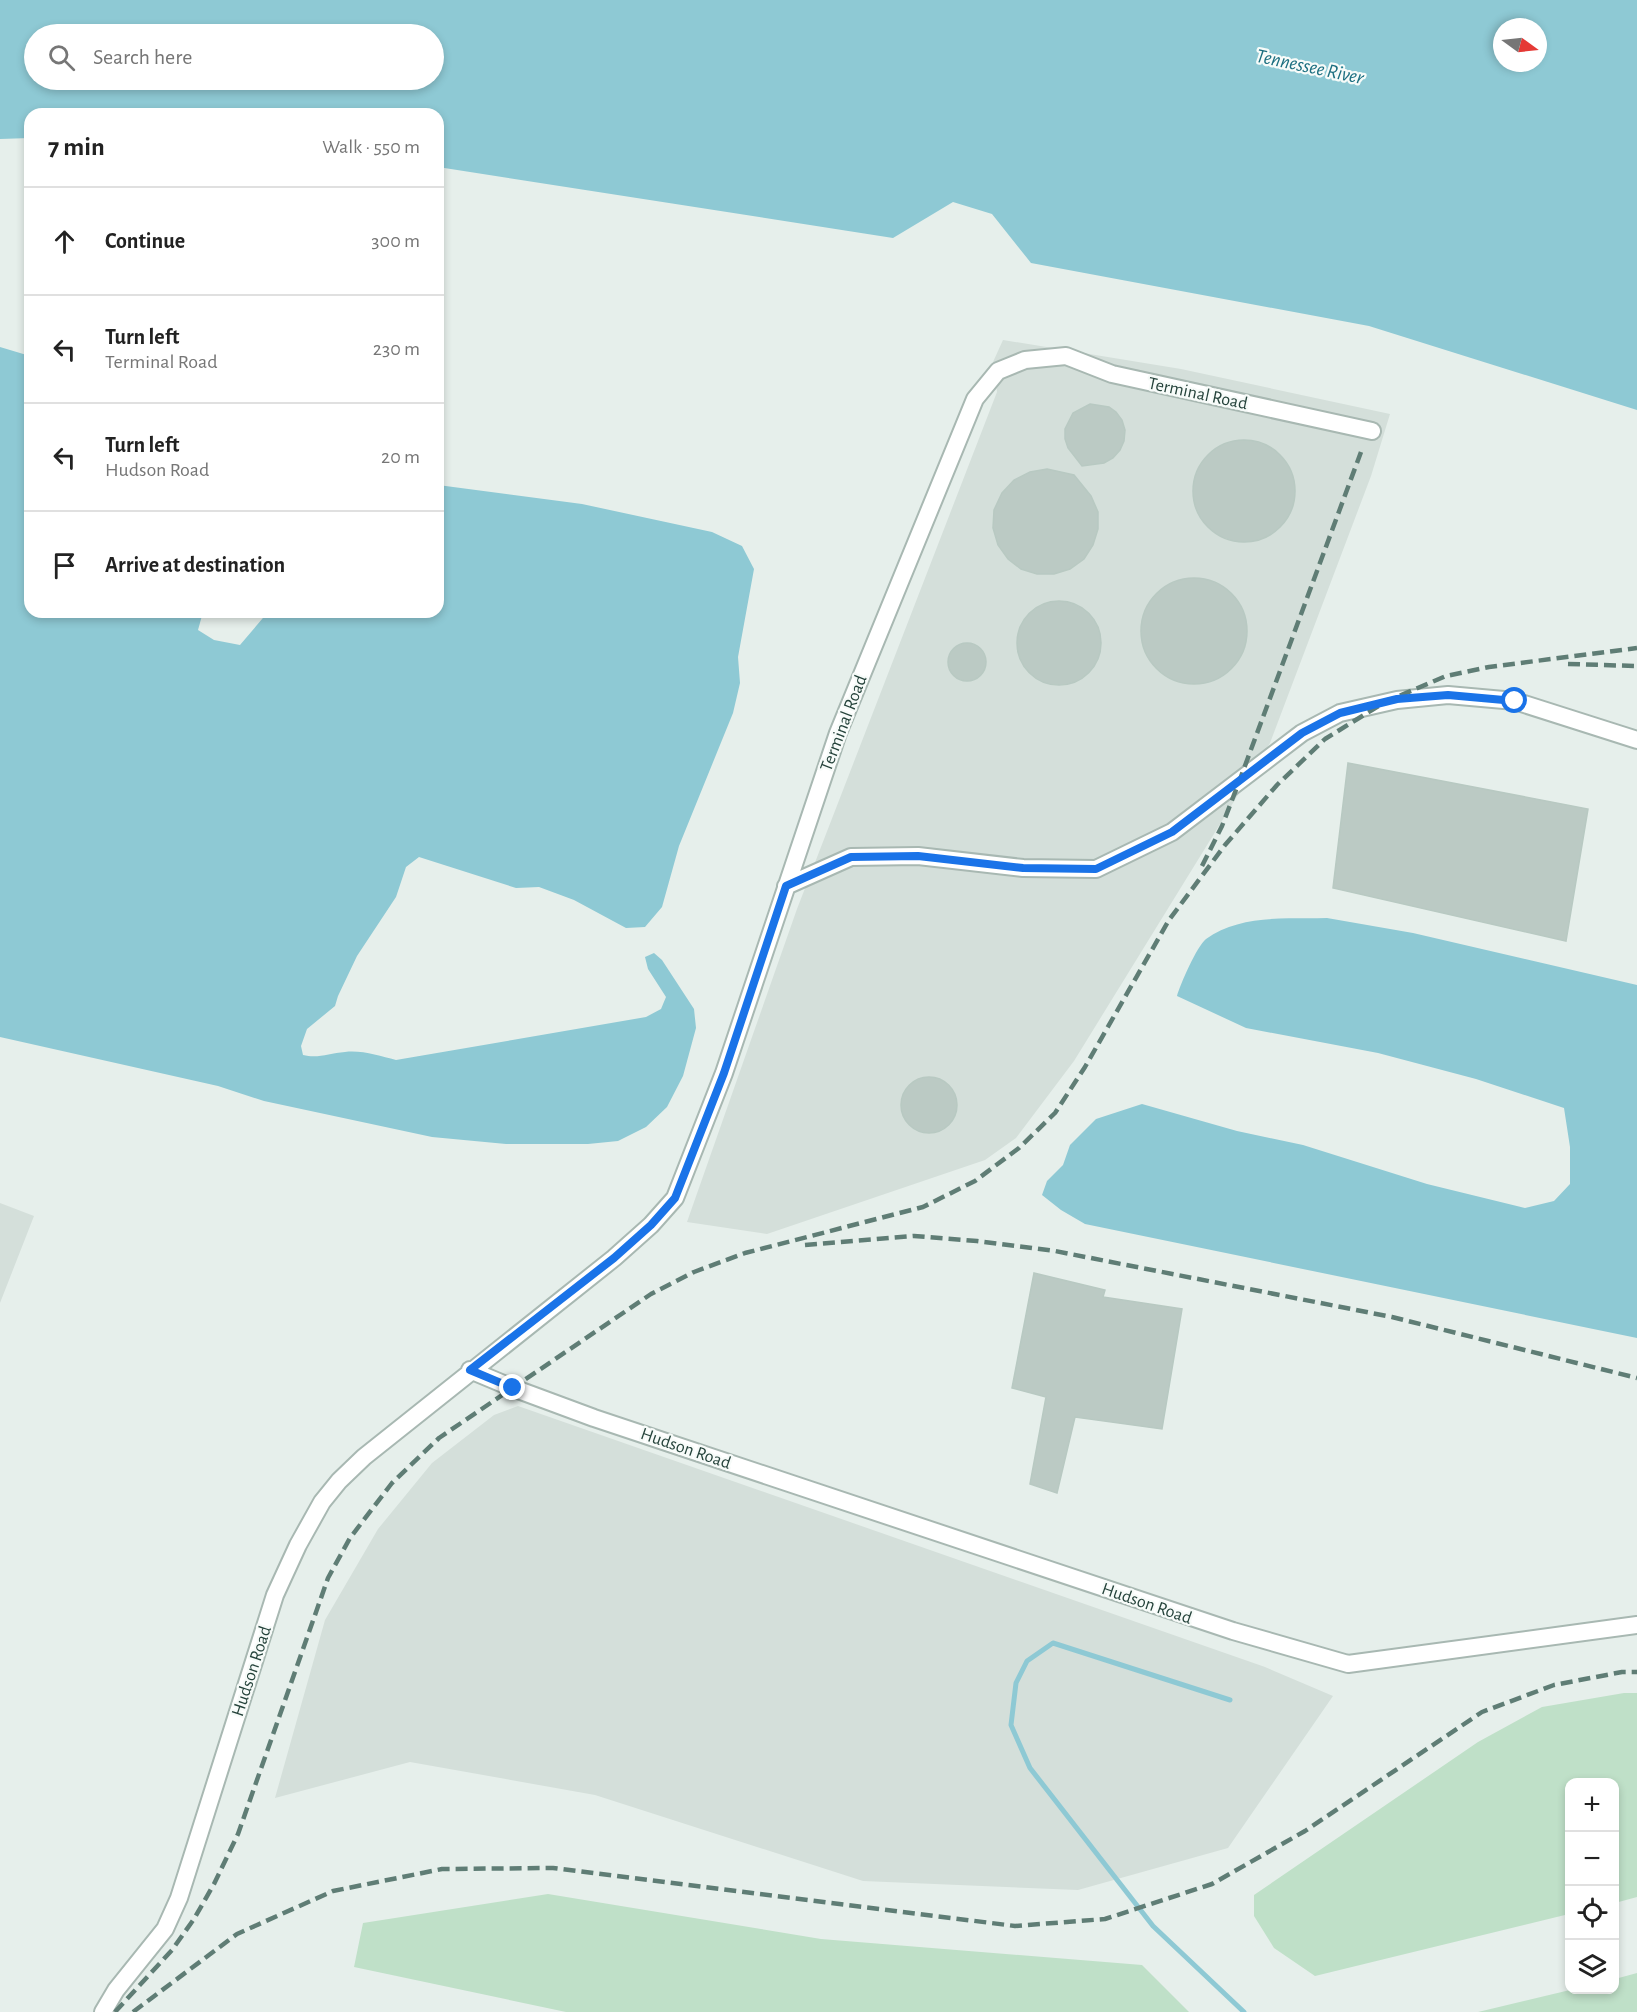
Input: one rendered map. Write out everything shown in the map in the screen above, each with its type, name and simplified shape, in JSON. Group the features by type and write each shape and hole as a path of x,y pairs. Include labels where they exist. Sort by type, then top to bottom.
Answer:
{"street":[{"name":"Terminal Road","path":"470,1370 614,1258 651,1225 675,1198 724,1073 838,733 975,399 998,371 1025,360 1066,356 1112,374 1372,431"},
{"path":"786,886 851,857 918,856 1023,868 1096,869 1172,832 1302,733 1340,713 1397,699 1448,695 1515,701 1637,740"},
{"name":"Hudson Road","path":"104,2012 116,1990 165,1929 179,1898 275,1595 298,1545 322,1502 364,1456 470,1370 594,1418 1210,1624 1348,1664 1637,1625"}],"shaded area":[{"path":"1003,340 1181,369 1390,414 1371,476 1270,743 1074,1061 1016,1138 985,1160 767,1234 687,1222 797,909 997,392 993,362"},
{"path":"0,1203 34,1216 0,1303"},
{"path":"518,1406 1265,1667 1333,1696 1228,1848 1078,1890 863,1881 595,1795 410,1762 275,1798 325,1620 378,1529 432,1463 494,1415"}],"green space":[{"path":"1624,1693 1637,1693 1637,1897 1619,1902 1619,1778 1565,1778 1565,1915 1315,1976 1274,1948 1254,1916 1254,1895 1478,1742 1542,1707"},
{"path":"548,1894 821,1939 1142,1965 1189,2012 566,2012 354,1967 363,1923"},
{"path":"1637,1973 1637,2012 1478,2012 1565,1991 1565,1994 1619,1994 1619,1978"}],"water":[{"name":"Tennessee River","path":"0,0 1637,0 1637,410 1369,326 1031,263 992,214 953,202 893,238 444,168 444,108 24,108 24,138 0,139"},
{"path":"0,347 24,354 24,618 201,618 198,630 214,640 240,645 263,618 444,618 444,486 582,504 712,532 742,546 754,569 738,657 740,683 733,713 679,846 662,907 645,927 626,928 574,900 539,887 516,888 419,857 406,867 396,897 357,956 335,1006 307,1029 301,1046 303,1055 308,1056 358,1052 396,1060 646,1017 661,1009 666,997 648,969 645,957 654,953 662,960 694,1009 696,1028 683,1076 667,1107 646,1127 618,1141 588,1144 506,1144 432,1137 264,1101 218,1086 0,1037"},
{"path":"1281,918 1327,918 1413,933 1637,985 1637,1338 1085,1224 1061,1210 1042,1195 1047,1181 1063,1165 1070,1145 1096,1119 1142,1104 1237,1131 1303,1145 1427,1184 1525,1208 1554,1201 1570,1184 1570,1147 1564,1108 1476,1079 1378,1053 1246,1028 1177,996 1198,949 1206,939 1219,931 1234,925"}],"building":[{"path":"1090,404 1109,407 1116,412 1125,430 1124,441 1113,458 1104,463 1082,466 1068,448 1065,429 1073,413"},
{"path":"1244,440 1273,448 1287,462 1295,491 1287,520 1273,534 1244,542 1215,534 1201,520 1193,491 1201,462 1215,448"},
{"path":"1047,469 1074,475 1091,496 1098,512 1098,529 1093,545 1084,559 1070,569 1054,574 1037,574 1021,569 1008,559 998,545 993,528 994,510 1002,493 1014,480 1030,472"},
{"path":"1194,578 1214,582 1231,594 1243,611 1247,631 1243,651 1231,668 1214,680 1194,684 1174,680 1157,668 1145,651 1141,631 1145,611 1157,594 1174,582"},
{"path":"1059,601 1075,604 1089,613 1098,627 1101,643 1098,659 1089,673 1075,682 1059,685 1043,682 1029,673 1020,659 1017,643 1020,627 1029,613 1043,604"},
{"path":"967,643 981,648 986,662 981,676 967,681 953,676 948,662 953,648"},
{"path":"1348,763 1588,809 1566,941 1333,888"},
{"path":"923,1077 935,1077 945,1081 953,1089 957,1105 953,1121 945,1129 935,1133 923,1133 913,1129 905,1121 901,1111 901,1099 905,1089 913,1081"},
{"path":"1034,1273 1105,1290 1103,1297 1182,1309 1162,1429 1075,1417 1057,1493 1030,1484 1046,1397 1012,1388"}],"waterway":[{"path":"1230,1700 1053,1643 1027,1661 1016,1683 1011,1725 1030,1768 1153,1926 1244,2012"}],"railway":[{"path":"1202,866 1222,826 1239,782 1361,452"},
{"path":"115,2012 172,1950 194,1919 214,1884 238,1834 328,1578 350,1538 392,1483 439,1438 651,1294 694,1272 745,1253 923,1207 975,1181 1019,1148 1055,1113 1085,1067 1169,920 1225,845 1277,785 1325,739 1385,702 1446,676 1489,667 1637,648"},
{"path":"1568,664 1637,666"},
{"path":"805,1245 914,1236 1055,1251 1392,1317 1637,1378"},
{"path":"133,2012 237,1934 333,1891 442,1869 553,1868 1015,1926 1105,1919 1212,1884 1305,1831 1482,1712 1554,1685 1622,1672 1637,1672"}],"route":[{"path":"513,1388 470,1370 614,1258 651,1225 675,1198 724,1073 786,886 851,857 918,856 1023,868 1096,869 1172,832 1302,733 1340,713 1397,699 1448,695 1515,701"}]}
